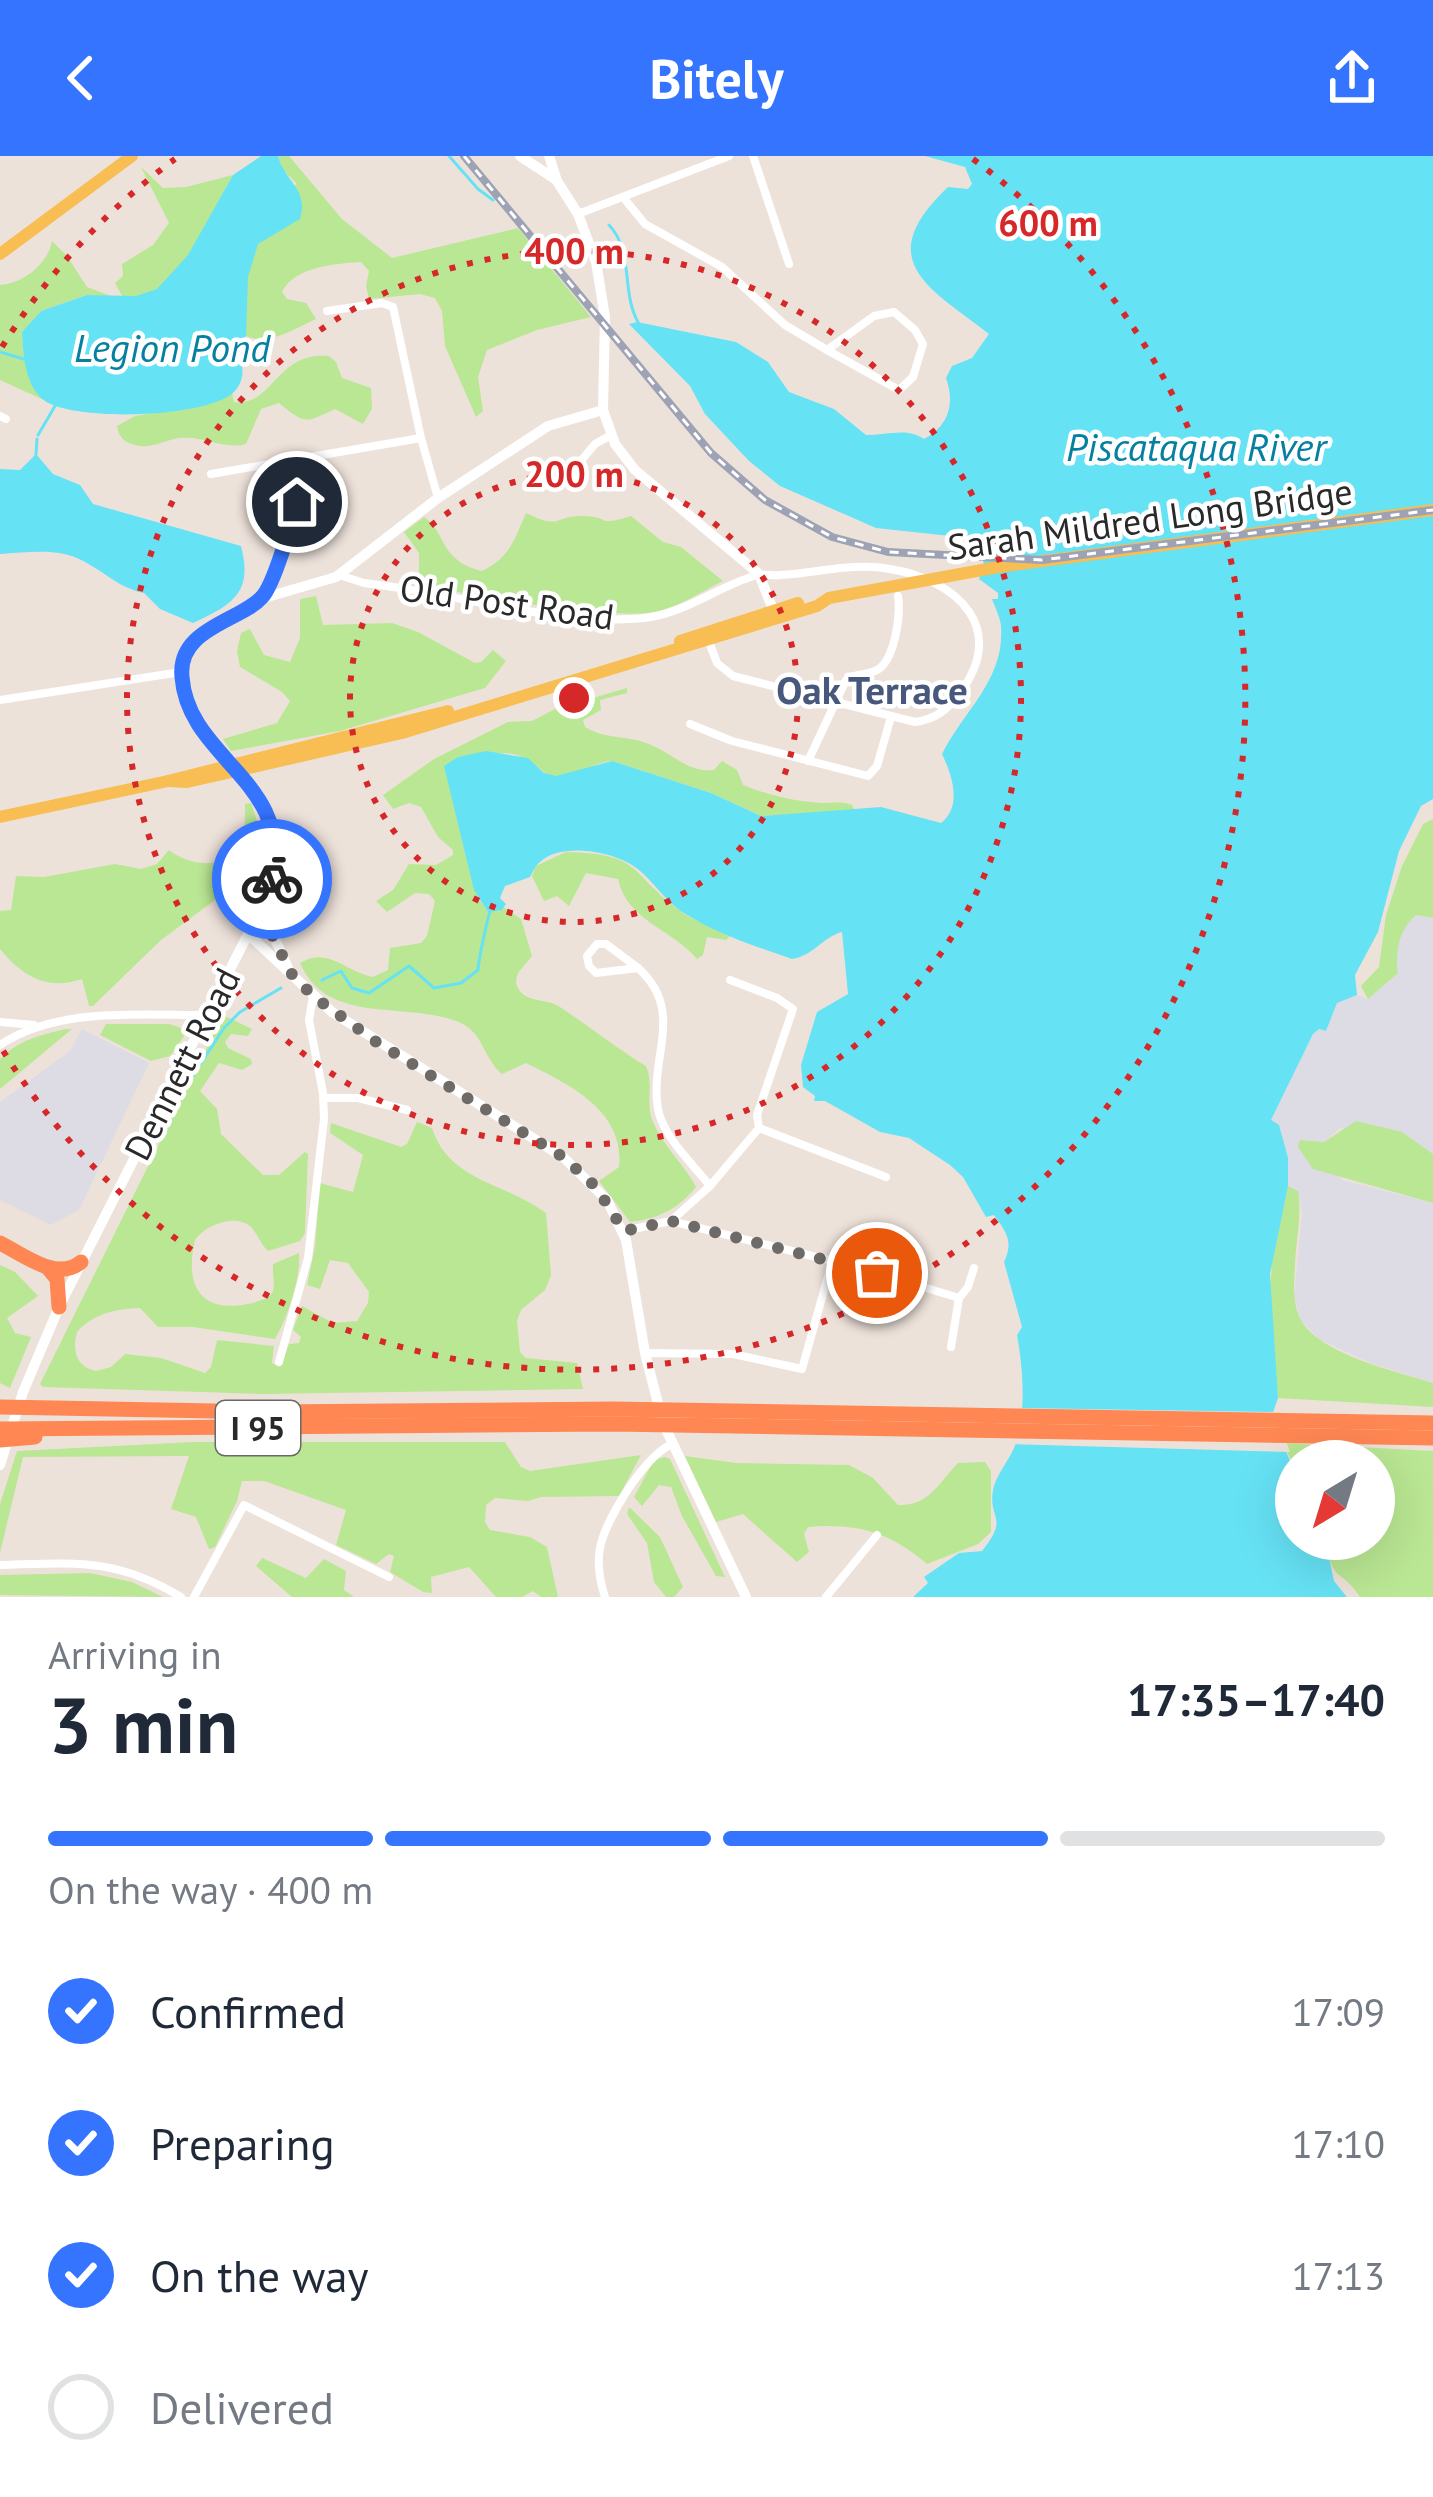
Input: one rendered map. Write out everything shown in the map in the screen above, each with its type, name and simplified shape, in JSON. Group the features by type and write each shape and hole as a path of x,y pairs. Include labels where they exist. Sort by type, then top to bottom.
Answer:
{"highway":[{"path":"0,1244 47,1267 68,1270 82,1262"},
{"path":"47,1267 57,1280 59,1307"},
{"name":"I 95","path":"1,1407 613,1424 1433,1438"},
{"name":"I 95","path":"0,1429 27,1433 488,1418 1433,1423"},
{"path":"0,1440 27,1433"}],"main road":[{"path":"0,254 132,156"},
{"path":"520,156 557,181"},
{"path":"549,156 596,262 606,342 603,410 610,435 635,470 759,574 775,615"},
{"path":"339,575 438,498 548,426 603,410"},
{"name":"Sarah Mildred Long Bridge","path":"775,615 829,598 1004,566 1433,510"},
{"name":"Old Post Road","path":"182,672 196,639 262,598 339,575"},
{"path":"707,636 752,617 775,615"},
{"path":"0,817 168,781 187,782 221,770 402,733 775,615"},
{"name":"Dennett Road","path":"0,1465 23,1392 59,1307 248,934 275,863 270,819 259,795 207,735 190,705 182,672"},
{"path":"257,915 275,939 289,971"},
{"path":"248,934 313,996 375,1041 563,1157 596,1187 624,1231 645,1353 672,1444 744,1593"}],"street":[{"path":"578,214 729,156"},
{"path":"753,156 789,264"},
{"path":"623,197 645,224 722,267 785,325 827,350 899,390 911,381 923,344 910,324 890,312 874,316 827,350"},
{"path":"327,311 382,303 393,307 438,498"},
{"path":"575,468 595,444 610,435"},
{"path":"211,474 421,438"},
{"path":"262,598 293,516 304,460"},
{"name":"Old Post Road","path":"339,575 364,583 625,620 663,615 759,574 892,569 926,579 963,607 978,628 982,648 978,664 951,706 929,720 891,717"},
{"path":"808,761 850,676 876,671 885,663 899,627 898,596"},
{"path":"690,724 724,738 871,775 891,717 729,675 717,663 707,636"},
{"path":"0,700 182,672"},
{"path":"638,968 596,974 589,966 588,952 597,944 606,944 638,968 654,982 663,1000 657,1094 660,1118 710,1186"},
{"path":"671,1221 710,1186 759,1129 757,1115 792,1006 730,980"},
{"path":"278,1362 308,1258 323,1098 309,1020 313,996"},
{"path":"0,1022 36,1025 89,1018 205,1015"},
{"path":"0,1045 36,1025"},
{"path":"323,1098 367,1099 406,1110"},
{"path":"759,1129 886,1177"},
{"path":"624,1231 671,1221 959,1298"},
{"path":"645,1353 733,1354 802,1369 832,1262"},
{"path":"951,1348 959,1298 974,1268"},
{"path":"605,1597 598,1563 605,1531 649,1459 672,1444"},
{"path":"194,1597 244,1505 389,1577"},
{"path":"826,1597 877,1535"},
{"path":"0,1564 109,1565 181,1597"},
{"path":"744,1593 757,1597"}],"shaded area":[{"path":"1416,915 1433,918 1433,1154 1402,1132 1340,1128 1324,1142 1301,1140 1342,1180 1433,1203 1433,1383 1320,1340 1301,1321 1294,1297 1302,1215 1298,1191 1288,1186 1288,1158 1271,1120 1313,1034 1326,1031 1337,1003 1357,995 1368,999 1397,974 1395,957 1405,924"},
{"path":"82,1029 149,1063 79,1210 51,1225 0,1200 0,1102 70,1051"}],"green space":[{"path":"278,156 289,156 342,219 392,258 518,228 591,317 537,330 487,350 478,377 483,411 476,417 445,346 442,311 435,298 420,294 369,299 369,271 361,262 317,268 296,277 282,292 287,299 306,303 316,319 281,335 255,339 246,336 246,305 221,341 234,402 258,396 297,362 329,356 342,378 371,388 372,409 363,424 335,409 305,420 279,403 261,409 246,444 190,438 147,446 127,442 117,426 135,416 184,408 115,283 123,276 122,264 153,245 169,223 141,167 163,188 233,175 197,240 297,184 282,169"},
{"path":"52,241 87,287 111,296 87,295 41,311 22,332 28,369 46,401 0,380 0,285 34,270"},
{"path":"526,513 552,522 574,516 608,521 631,516 723,581 672,607 635,614 535,605 419,581 419,553 404,532 424,517 450,553 482,571 505,554"},
{"path":"316,596 323,625 392,623 475,663 493,650 506,661 485,688 340,731 231,751 223,739 277,723 290,701 240,667 241,633 250,629 264,655 290,662 300,638 300,599"},
{"path":"627,688 627,693 600,700 601,710 583,720 585,727 643,742 697,769 714,770 722,761 737,770 743,785 762,792 844,803 855,811 761,816 711,793 612,761 562,776 547,774 510,753 445,766 479,899 488,912 505,908 521,919 532,956 518,975 518,988 526,996 560,1007 646,1066 653,1122 696,1187 667,1212 630,1222 599,1181 619,1167 613,1130 575,1090 526,1063 502,1074 474,1033 461,1023 349,1004 329,996 312,983 300,963 328,958 373,977 388,970 390,948 421,943 427,936 435,901 429,894 415,893 387,912 376,901 393,890 409,864 436,865 453,855 453,850 438,837 421,807 409,803 393,809 383,795 434,759 508,722 532,721 555,709"},
{"path":"251,803 261,833 261,852 253,872 161,940 93,1006 89,1006 82,979 58,983 36,979 0,949 0,911 11,910 16,876 44,877 115,864 141,869 157,864 169,850 196,862 216,862 239,844 245,804"},
{"path":"1433,819 1433,918 1416,915 1410,921 1400,941 1398,973 1368,999 1361,986 1379,967 1386,915 1402,866 1423,824"},
{"path":"566,852 622,861 685,914 731,935 726,940 707,937 703,955 697,959 640,915 618,879 586,873 569,906 557,896 544,901 532,876 536,866"},
{"path":"223,1015 252,1029 248,1036 231,1034 225,1042 252,1064 242,1070 219,1063 200,1091 217,1109 221,1134 263,1175 279,1175 308,1154 305,1233 300,1241 268,1251 250,1226 220,1223 195,1240 192,1273 196,1286 211,1302 256,1302 272,1293 273,1264 299,1253 296,1285 285,1320 275,1339 158,1327 140,1308 114,1311 77,1332 80,1362 96,1371 111,1367 125,1354 161,1358 205,1373 217,1340 274,1346 272,1363 280,1367 289,1344 299,1343 301,1337 293,1330 302,1306 333,1323 357,1321 369,1292 348,1263 330,1260 320,1289 307,1285 320,1183 353,1192 363,1155 330,1133 331,1123 401,1147 417,1122 432,1128 440,1146 465,1171 546,1213 551,1275 545,1290 521,1310 517,1321 520,1352 526,1358 577,1363 583,1389 264,1394 40,1384"},
{"path":"106,1024 170,1024 181,1028 184,1036 170,1056 151,1061 100,1035"},
{"path":"72,1029 0,1089 0,1059 30,1039"},
{"path":"1356,1121 1402,1132 1433,1154 1433,1203 1313,1169 1298,1147 1300,1140 1324,1142"},
{"path":"1288,1186 1298,1191 1299,1201 1294,1286 1301,1320 1310,1332 1341,1352 1433,1383 1433,1407 1278,1398 1269,1299 1273,1252"},
{"path":"0,1265 15,1272 38,1296 7,1318 15,1333 31,1337 10,1388 0,1383"},
{"path":"193,1442 505,1442 521,1467 530,1471 641,1455 619,1496 495,1498 486,1505 485,1522 490,1530 530,1537 547,1547 558,1597 541,1597 533,1591 522,1597 496,1597 469,1567 431,1577 432,1593 423,1592 390,1572 394,1556 389,1554 376,1564 336,1545 346,1510 264,1481 242,1481 215,1547 209,1549 196,1517 171,1509 189,1456 23,1457 0,1553 0,1504 17,1451"},
{"path":"1395,1449 1433,1451 1433,1597 1360,1597 1331,1563 1395,1560"},
{"path":"685,1456 736,1463 849,1465 873,1478 898,1505 926,1497 958,1463 985,1462 991,1471 991,1532 978,1544 927,1564 900,1544 872,1532 808,1527 804,1534 809,1552 797,1562 743,1514 716,1522"},
{"path":"665,1457 725,1577 716,1576 671,1487 659,1485 642,1506 634,1497 654,1460"},
{"path":"629,1507 660,1537 683,1587 674,1597 666,1597 654,1582 647,1543 627,1514"},
{"path":"262,1558 306,1578 324,1559 346,1571 344,1590 354,1597 292,1597 256,1566"},
{"path":"90,1573 132,1582 163,1597 0,1595 0,1575"}],"water":[{"name":"Legion Pond","path":"261,156 278,156 299,193 302,209 300,219 258,244 248,277 246,336 238,347 242,375 235,391 199,407 143,414 61,408 38,395 24,360 22,332 41,311 87,295 136,296 157,289 188,255 233,175"},
{"name":"Piscataqua River","path":"925,156 1433,156 1433,799 1421,806 1399,851 1378,932 1355,975 1357,995 1337,1003 1326,1031 1313,1034 1271,1120 1279,1125 1288,1158 1288,1186 1270,1274 1278,1398 1271,1418 1281,1440 1275,1440 1275,1560 1330,1560 1334,1581 1347,1597 913,1597 928,1583 924,1577 959,1553 982,1551 995,1531 993,1490 1014,1448 1021,1421 1017,1335 1022,1327 1004,1262 1007,1237 994,1215 986,1217 963,1177 909,1138 880,1132 825,1101 814,1101 815,1096 803,1087 801,1065 817,1012 848,994 842,932 792,959 699,922 673,905 630,864 590,851 562,852 540,862 530,877 505,886 502,910 488,912 474,890 444,766 458,757 486,751 528,758 544,773 556,776 612,761 711,793 761,816 881,807 941,823 948,816 954,791 942,754 990,679 1001,645 992,599 998,599 998,593 979,579 984,565 978,539 876,528 780,486 705,414 690,386 629,324 736,342 768,362 789,392 834,409 866,435 904,432 924,439 948,413 946,378 952,366 972,358 989,334 930,287 911,254 913,235 925,213 948,187 968,189 972,184 965,167"},
{"name":"Legion Pond","path":"36,454 53,474 80,485 93,504 241,546 244,575 237,595 193,623 160,609 144,593 77,558 49,552 0,554 0,469 20,470"}],"pier":[{"path":"1015,1408 1279,1412 1285,1440 1275,1440 1275,1452 1009,1444"}],"waterway":[{"path":"449,156 493,200"},
{"path":"609,225 622,247 638,322"},
{"path":"0,352 27,360"},
{"path":"38,435 55,406"},
{"path":"36,454 37,439"},
{"path":"322,980 341,971 352,988 369,993 409,966 434,988 461,983 478,970 490,912"},
{"path":"171,1109 224,1028 240,1012 281,988"}],"railway":[{"path":"464,156 711,453 765,500 832,537 888,552 1042,560 1433,510"}],"way so far":[{"path":"272,879 257,915 303,986 364,1034 563,1157 596,1187 624,1231 671,1221 877,1273"}],"district":[{"name":"Oak Terrace","path":"872,690"}],"route":[{"path":"272,879 276,851 265,806 207,735 190,705 182,672 196,639 262,598 297,502"}]}
